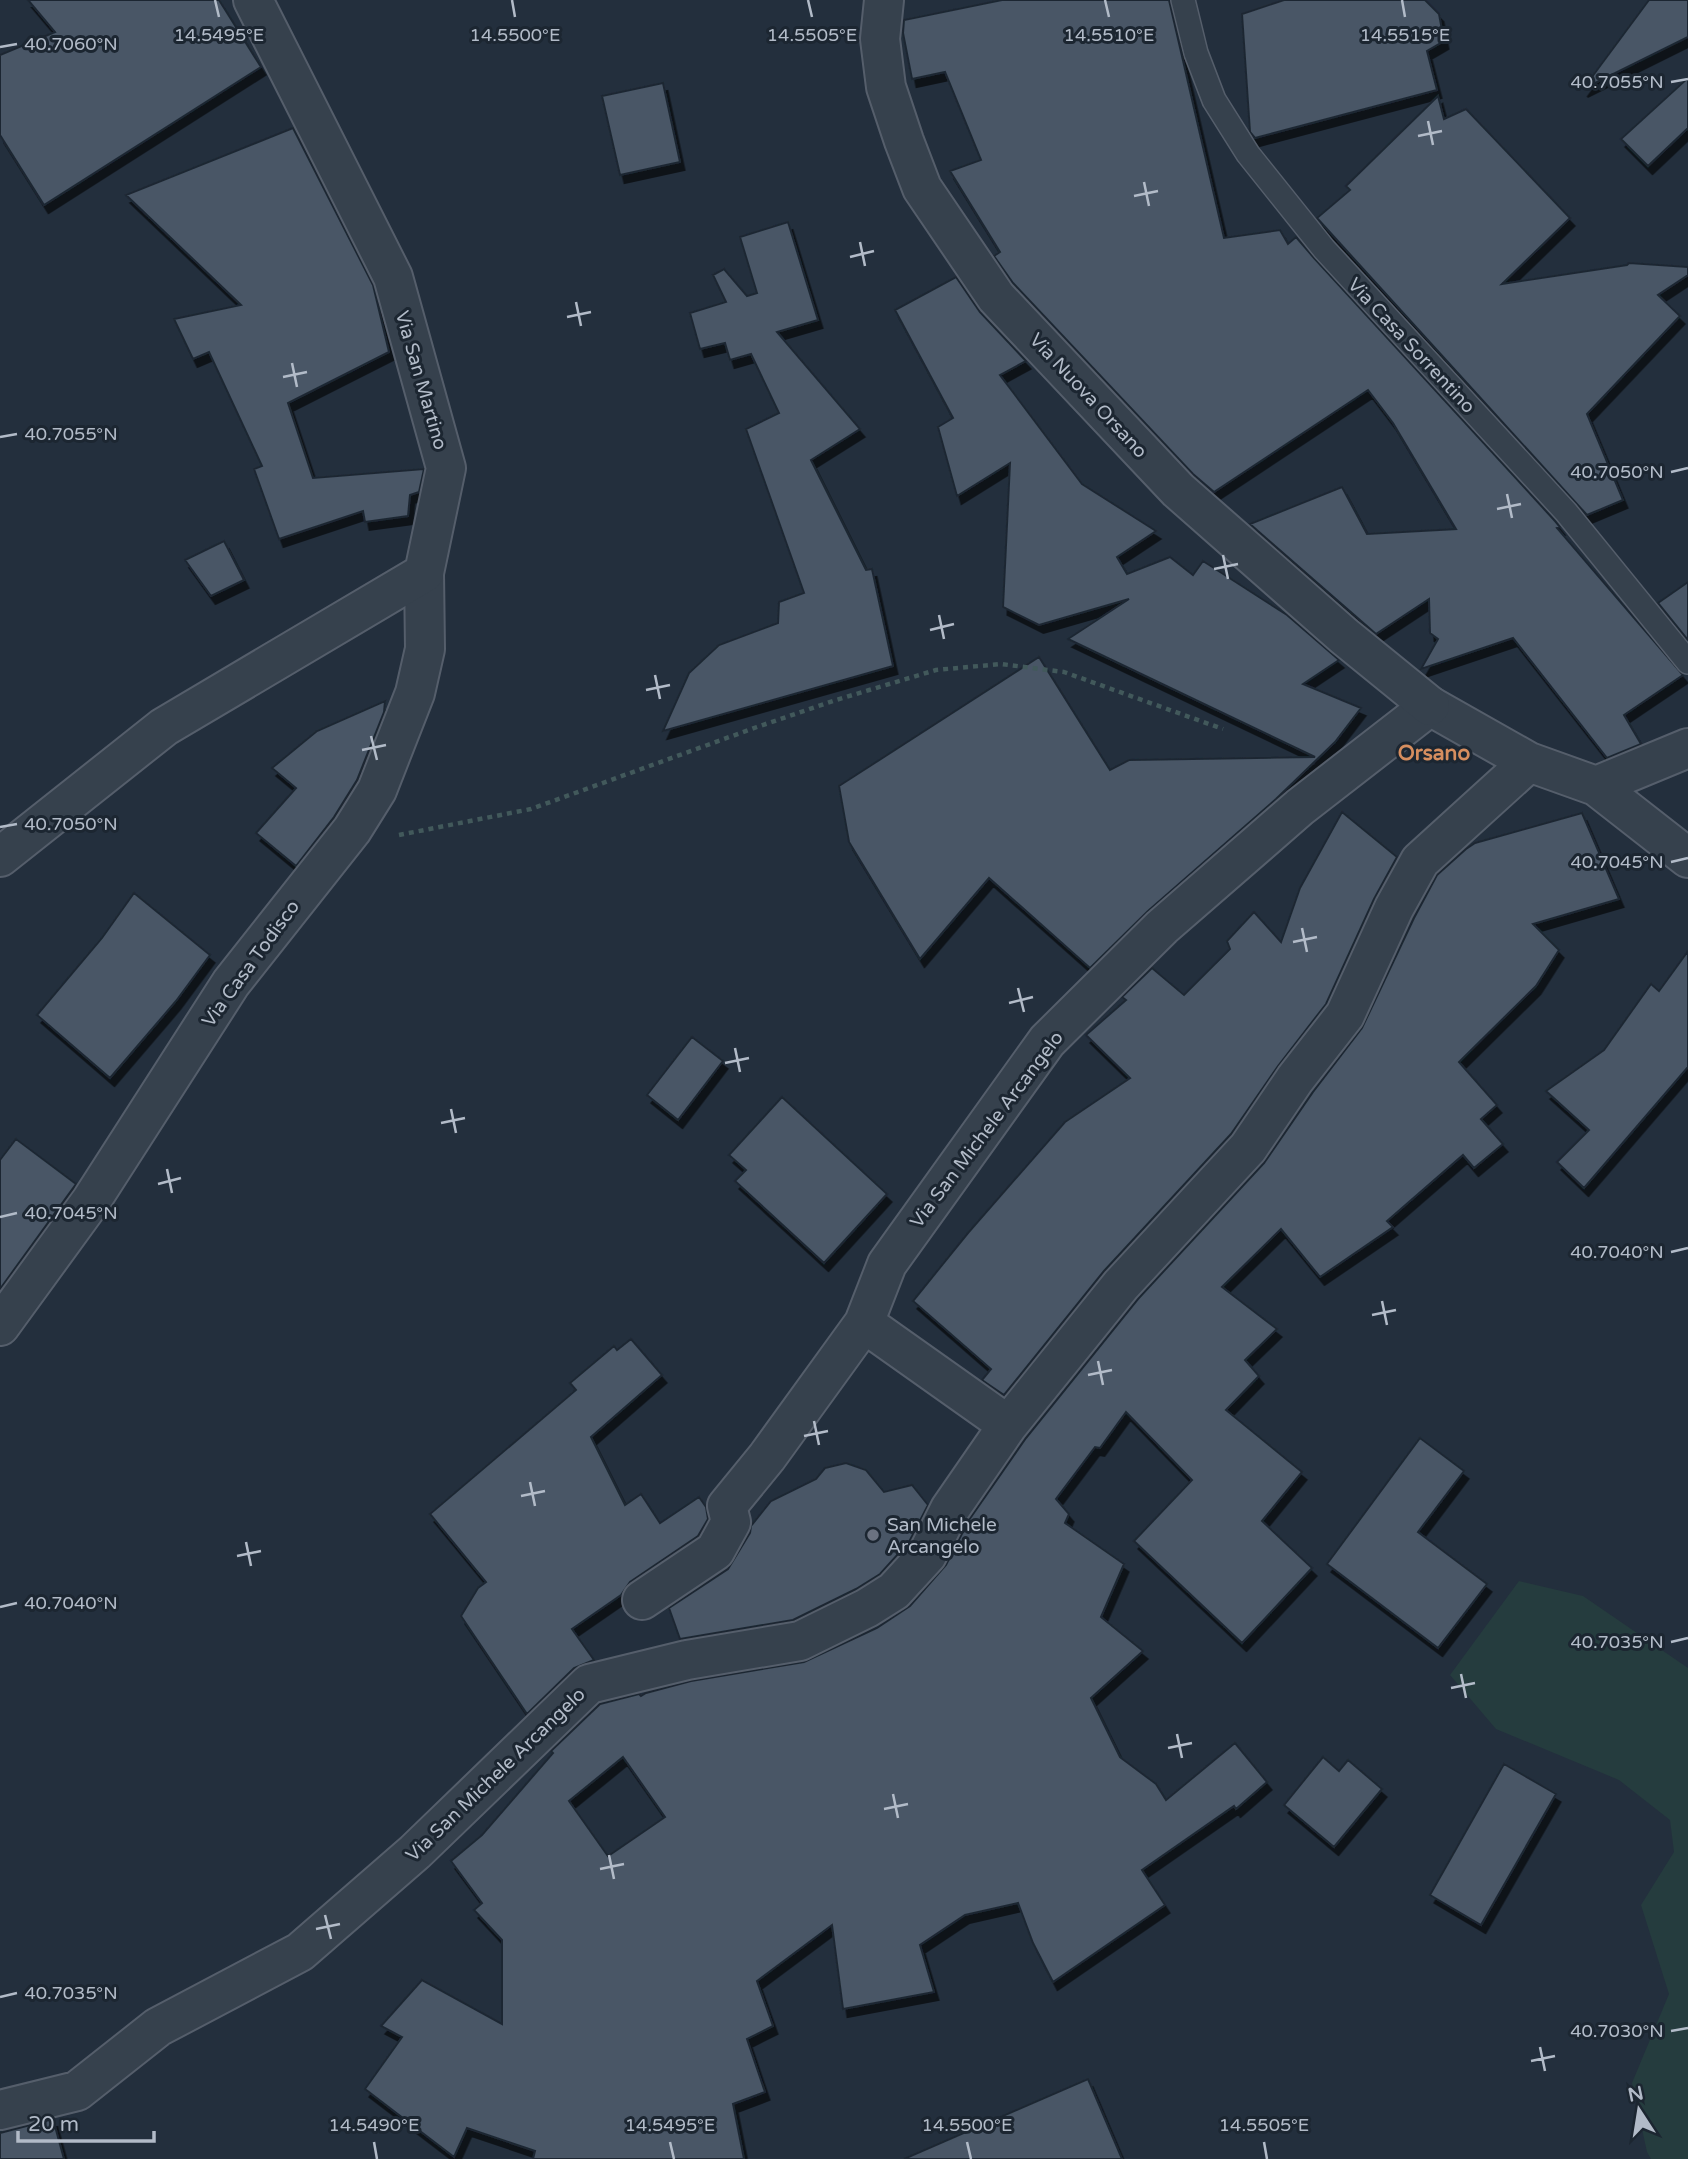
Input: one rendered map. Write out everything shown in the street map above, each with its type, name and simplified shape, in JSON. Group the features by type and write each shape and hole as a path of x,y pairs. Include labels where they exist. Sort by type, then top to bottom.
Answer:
{"street":[{"name":"Via San Martino","path":"253,0 393,277 446,468 424,573"},
{"name":"Via Nuova Orsano","path":"884,0 880,39 886,87 904,141 922,188 996,297 1178,490 1344,636 1430,706 1530,762 1595,786 1688,858"},
{"name":"Via Casa Todisco","path":"0,1326 91,1201 231,983 352,830 377,790 415,693 425,649 424,573"},
{"path":"0,858 164,727 424,573"},
{"name":"Via San Michele Arcangelo","path":"642,1600 715,1552 731,1521 727,1506 767,1457 864,1323 887,1264 1047,1041 1162,927 1300,807 1430,706"},
{"path":"1595,786 1688,748"},
{"name":"Via San Michele Arcangelo","path":"0,2110 77,2091 158,2027 300,1952 415,1852 589,1684 680,1662 800,1641 867,1608 894,1591 927,1555 950,1510 1008,1424 1121,1285 1248,1148 1295,1079 1345,1014 1394,908 1420,861 1530,762"},
{"path":"864,1323 1008,1424"}],"lane":[{"name":"Via Casa Sorrentino","path":"1183,0 1196,53 1214,100 1248,154 1324,249 1566,512 1688,662"}],"path":[{"path":"339,846 450,827 531,809 757,727 936,670 1001,664 1064,672 1223,729"}],"green space":[{"path":"1519,1581 1583,1596 1688,1668 1688,2159 1651,2159 1647,2152 1632,2083 1669,1994 1641,1905 1674,1852 1670,1820 1619,1780 1496,1729 1450,1675"}],"building":[{"path":"28,0 219,0 261,67 44,205 0,135 0,55 55,32"},
{"path":"1002,0 1169,0 1224,238 1280,230 1288,244 1296,237 1555,521 1560,527 1557,528 1683,675 1624,715 1641,744 1607,758 1513,638 1421,669 1438,639 1430,633 1429,599 1376,634 1250,524 1342,487 1367,534 1456,529 1393,423 1368,390 1214,492 1193,474 1013,283 994,256 1000,252 950,171 981,160 945,72 912,79 903,33 904,20"},
{"path":"1284,0 1425,0 1439,14 1444,41 1427,51 1437,90 1255,138 1250,132 1242,14"},
{"path":"1649,0 1688,0 1688,37 1583,89"},
{"path":"1688,78 1688,128 1648,166 1621,139"},
{"path":"663,83 680,162 620,175 602,96"},
{"path":"1438,96 1444,119 1466,109 1570,218 1502,284 1629,263 1688,267 1688,275 1658,295 1680,316 1587,414 1623,500 1587,515 1317,218 1350,190 1346,186"},
{"path":"293,128 373,285 389,352 288,403 313,478 424,469 419,492 410,495 408,516 365,522 363,511 279,539 254,469 262,466 209,352 193,359 174,319 241,305 126,195"},
{"path":"788,222 818,320 777,332 860,429 811,460 866,570 872,569 893,666 663,731 689,673 719,645 778,623 779,602 804,593 746,429 779,413 751,354 730,360 725,343 700,349 690,313 726,302 713,275 724,269 747,296 757,293 740,237"},
{"path":"956,277 980,312 1026,361 1000,375 1082,484 1156,531 1117,557 1127,574 1170,557 1193,575 1203,561 1287,615 1339,660 1303,684 1361,708 1335,742 1276,799 1148,911 1090,968 989,878 920,959 849,842 839,786 1039,657 1110,770 1129,760 1315,757 1068,639 1129,599 1039,625 1003,607 1010,463 957,496 938,427 953,418 895,310"},
{"path":"224,541 244,580 211,596 185,560"},
{"path":"1688,582 1688,640 1658,603"},
{"path":"385,701 384,712 357,780 334,817 296,866 256,833 296,788 272,768 317,731"},
{"path":"1342,812 1397,857 1374,899 1326,1004 1278,1066 1231,1134 1104,1271 1004,1395 982,1380 991,1369 913,1301 1065,1122 1130,1078 1086,1035 1126,1000 1122,997 1152,968 1184,995 1230,949 1227,941 1254,912 1281,942 1300,888"},
{"path":"1582,813 1619,899 1533,924 1559,950 1536,986 1459,1062 1497,1105 1481,1119 1503,1144 1474,1168 1463,1155 1387,1221 1393,1227 1320,1277 1281,1229 1222,1287 1277,1329 1245,1360 1259,1376 1226,1410 1302,1472 1262,1521 1312,1568 1242,1643 1134,1541 1192,1480 1126,1412 1100,1448 1095,1447 1056,1499 1069,1514 1065,1523 1124,1564 1101,1617 1143,1651 1091,1698 1120,1757 1156,1784 1166,1800 1235,1743 1267,1782 1236,1809 1234,1806 1142,1870 1165,1905 1053,1982 1033,1943 1018,1903 965,1915 920,1945 934,1992 843,2009 832,1925 757,1981 773,2026 747,2039 765,2092 733,2104 744,2159 533,2159 535,2151 467,2128 454,2157 365,2089 402,2037 381,2026 422,1980 502,2024 502,1940 474,1910 482,1903 451,1861 482,1835 553,1753 551,1751 600,1704 639,1694 641,1696 691,1681 804,1662 877,1628 910,1606 946,1565 969,1520 1026,1438 1138,1299 1264,1163 1362,1028 1437,875 1475,843","holes":["623,1757 665,1817 608,1856 569,1801"]},
{"path":"134,893 210,955 176,1001 110,1078 37,1015 102,938"},
{"path":"1688,951 1688,1067 1584,1188 1557,1162 1589,1130 1546,1091 1604,1050 1651,984 1659,991"},
{"path":"692,1037 723,1061 678,1120 647,1095"},
{"path":"782,1097 887,1194 824,1263 735,1181 746,1170 729,1155"},
{"path":"16,1139 76,1184 0,1289 0,1160"},
{"path":"631,1339 662,1375 591,1437 625,1505 641,1494 660,1523 699,1497 706,1507 708,1519 698,1536 630,1582 621,1595 572,1629 594,1660 574,1668 527,1714 461,1616 478,1588 486,1582 430,1514 576,1390 570,1383 614,1346 617,1350"},
{"path":"1420,1438 1464,1471 1418,1532 1487,1584 1438,1648 1327,1564"},
{"path":"846,1463 866,1470 884,1492 912,1485 928,1505 909,1542 880,1574 793,1620 680,1639 669,1608 728,1569 750,1533 751,1526 771,1501 816,1479 825,1468"},
{"path":"1323,1757 1339,1771 1348,1760 1382,1789 1334,1847 1284,1805"},
{"path":"1504,1764 1556,1794 1481,1925 1430,1895"},
{"path":"1088,2079 1122,2159 904,2159"},
{"path":"53,2119 64,2159 0,2159 0,2133"}],"place":[{"name":"San Michele Arcangelo","path":"873,1535"}],"district":[{"name":"Orsano","path":"1434,753"}]}
